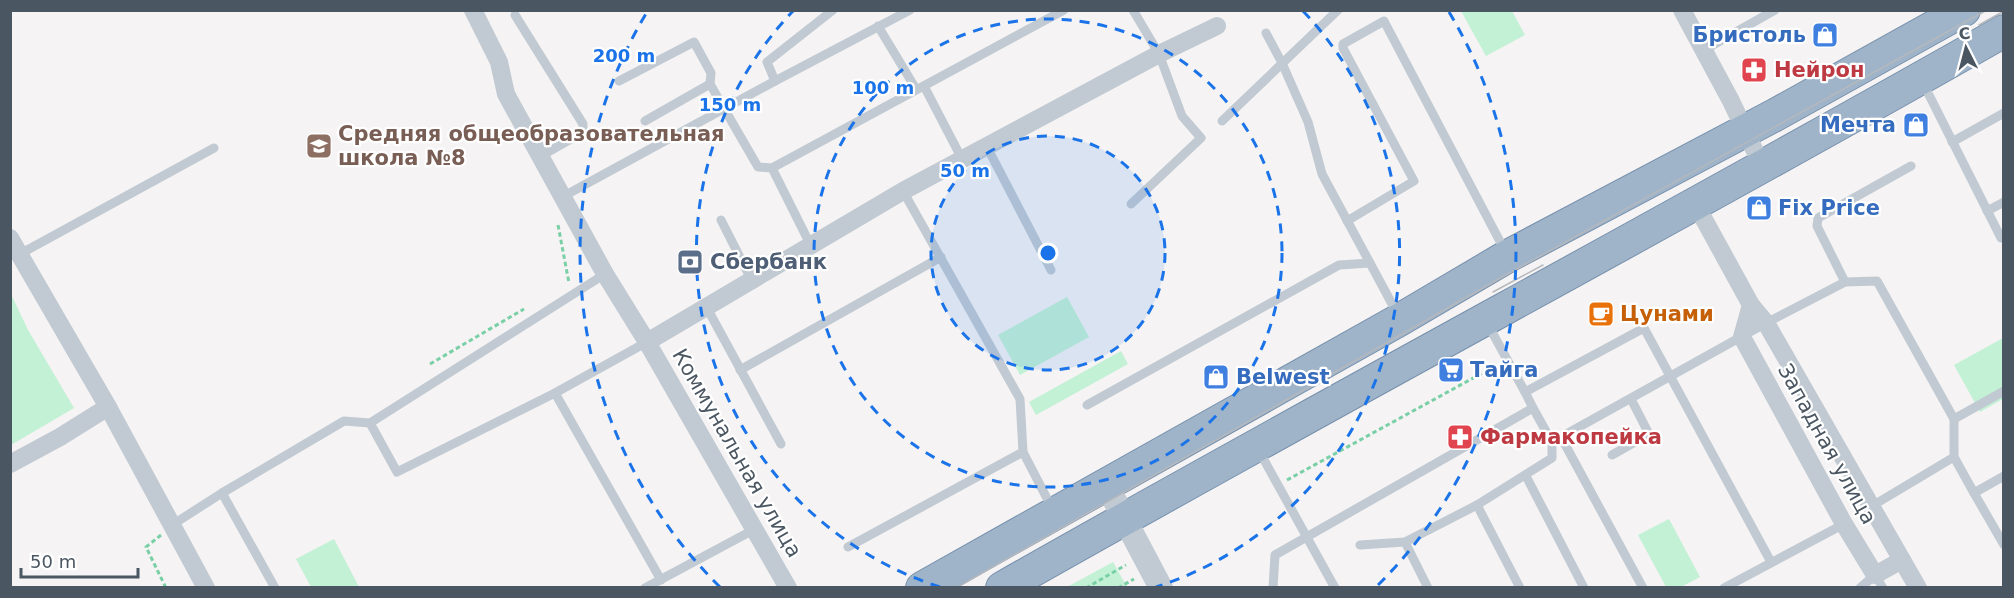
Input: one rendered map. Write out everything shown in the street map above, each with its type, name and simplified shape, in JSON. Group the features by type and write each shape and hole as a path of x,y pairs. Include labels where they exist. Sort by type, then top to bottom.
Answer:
{"highway":[{"path":"922,588 1401,319 1508,256 1775,115 1964,10"},
{"path":"1002,588 1255,444 1485,320 2004,31"}],"street":[{"name":"Коммунальная улица","path":"472,10 499,62 506,94 605,274 647,342 788,588"},
{"path":"1682,10 1731,101 1762,166"},
{"name":"Коммунальная улица","path":"647,342 903,191 1158,54 1216,26"},
{"name":"Западная улица","path":"1695,203 1751,305 1766,323 1918,588"},
{"path":"10,238 108,407 206,588"},
{"path":"1742,337 1751,305"},
{"name":"Западная улица","path":"1742,337 1844,524 1879,581"},
{"path":"10,464 108,407"},
{"path":"1106,484 1161,588"},
{"path":"1879,581 1902,560"}],"lane":[{"path":"774,81 767,62 833,10"},
{"path":"564,196 774,81 910,10"},
{"path":"619,81 694,42 711,73 710,84 758,167 772,168 1064,10"},
{"path":"1131,204 1201,138 1182,116 1158,54 1133,10"},
{"path":"1222,121 1338,10"},
{"path":"1704,50 1772,11"},
{"path":"515,15 583,124 583,132 541,156"},
{"path":"1347,221 1414,181 1343,48 1343,44 1384,21 1508,256"},
{"path":"878,26 920,88 962,159"},
{"path":"1266,33 1308,122 1322,174 1401,319"},
{"path":"1921,78 2001,238"},
{"path":"645,121 710,84"},
{"path":"1952,142 2004,113"},
{"path":"987,147 1051,270"},
{"path":"20,254 214,148"},
{"path":"1845,282 1817,226 1818,218 1911,166"},
{"path":"772,168 811,246"},
{"path":"903,191 1020,399 1023,452 1055,513"},
{"path":"1987,211 2004,202"},
{"path":"721,220 752,281"},
{"path":"740,370 941,257"},
{"path":"1087,405 1339,265 1370,263"},
{"path":"172,525 344,421 370,423 605,274"},
{"path":"1552,442 1766,323 1845,282 1877,280 1954,420 1954,457 2004,545"},
{"path":"707,308 781,444"},
{"path":"1360,545 1405,542 1477,505 1552,458 1552,442 1485,320"},
{"path":"1525,392 1644,328 1771,562"},
{"path":"370,423 397,472 555,393 647,342"},
{"path":"1954,420 2004,391"},
{"path":"555,393 661,580"},
{"path":"1612,455 1649,434 1630,399"},
{"path":"1273,588 1275,555 1533,408"},
{"path":"1561,437 1643,588"},
{"path":"1255,444 1335,588"},
{"path":"848,547 1023,452"},
{"path":"1872,506 1954,457"},
{"path":"1526,476 1584,588"},
{"path":"1974,493 2004,476"},
{"path":"222,493 275,588"},
{"path":"1477,505 1520,588"},
{"path":"1724,588 1844,524"},
{"path":"645,588 755,529"},
{"path":"1405,542 1428,588"},
{"path":"1860,588 1879,581"}],"path":[{"path":"569,283 557,223 573,214"},
{"path":"430,364 529,306"},
{"path":"1286,480 1507,360"},
{"path":"166,588 146,547 172,525"},
{"path":"1086,588 1128,564 1135,578 1118,588"}],"green space":[{"path":"1461,11 1512,11 1525,35 1486,56"},
{"path":"11,294 28,330 74,408 11,445"},
{"path":"1067,297 1089,337 1020,375 998,335"},
{"path":"2003,338 2003,399 1980,412 1954,365"},
{"path":"1121,351 1128,364 1036,415 1029,402"},
{"path":"1669,519 1700,577 1681,587 1666,587 1638,535"},
{"path":"334,539 359,587 311,587 296,559"},
{"path":"1113,562 1127,587 1067,587"}],"tram line":[{"path":"956,588 1504,276 1987,10"},
{"path":"1979,25 2004,11"},
{"path":"1493,292 1543,265"}],"place":[{"name":"Бристоль","path":"1825,35"},
{"name":"Нейрон","path":"1754,70"},
{"name":"Мечта","path":"1916,125"},
{"name":"Средняя общеобразовательная школа №8","path":"319,146"},
{"name":"Fix Price","path":"1759,208"},
{"name":"Сбербанк","path":"690,262"},
{"name":"Цунами","path":"1601,314"},
{"name":"Тайга","path":"1451,370"},
{"name":"Belwest","path":"1216,377"},
{"name":"Фармакопейка","path":"1460,437"}]}
